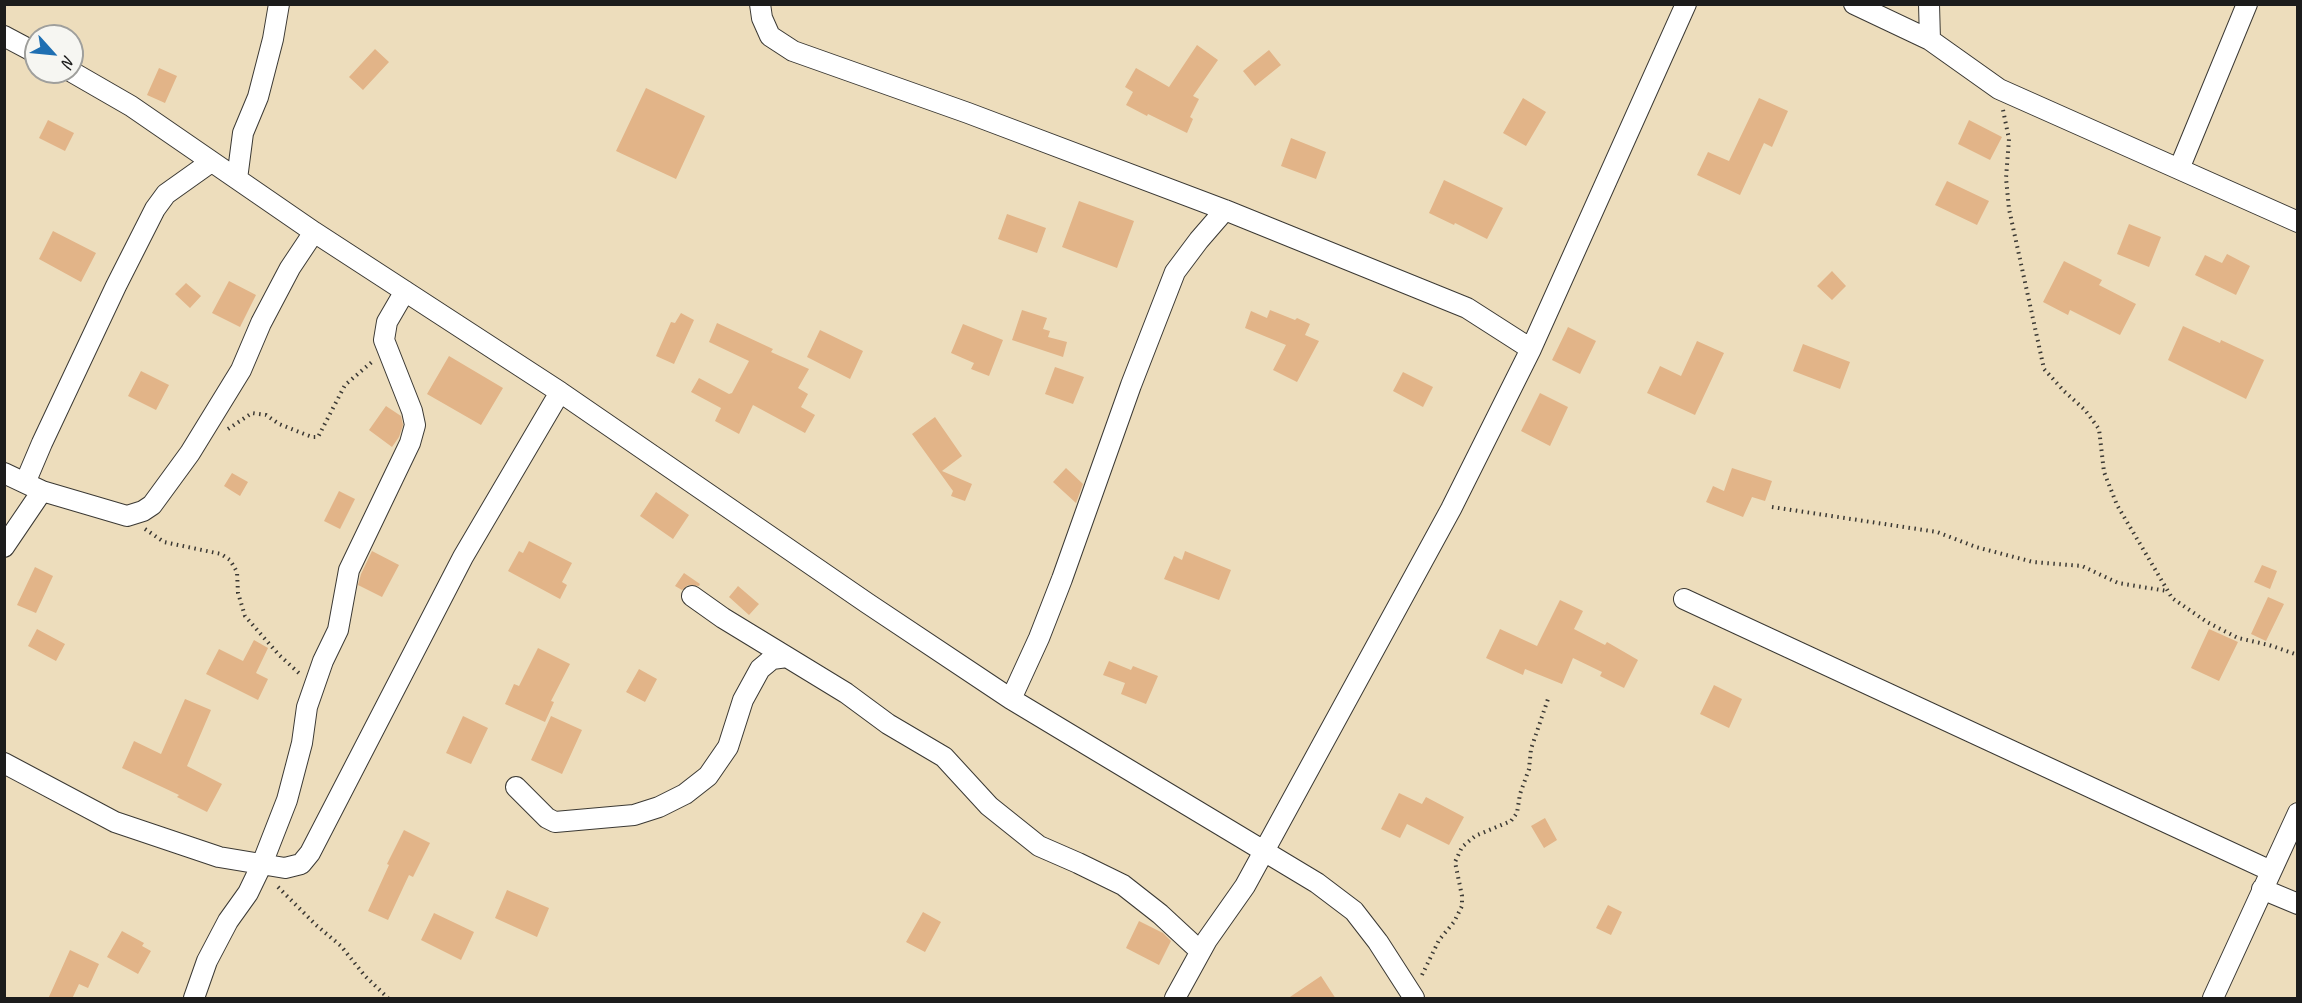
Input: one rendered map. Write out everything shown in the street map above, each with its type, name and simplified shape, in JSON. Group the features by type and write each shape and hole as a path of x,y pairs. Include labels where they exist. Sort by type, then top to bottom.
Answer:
{"street":[{"path":"237,179 243,133 258,97 273,39 279,4"},
{"path":"760,4 762,18 770,36 793,51 968,113 1225,210 1467,308 1531,349"},
{"path":"1175,999 1200,951 1245,886 1451,509 1531,349 1686,4"},
{"path":"1854,4 1930,40 1999,89 2298,222"},
{"path":"1929,4 1930,40"},
{"path":"2179,169 2247,4"},
{"path":"4,36 24,47"},
{"path":"84,79 131,106 314,232 560,392 1011,699 1317,883 1354,911 1378,942 1412,996"},
{"path":"4,547 33,487 42,443 155,209 166,195 211,162"},
{"path":"1011,699 1039,638 1062,579 1131,385 1175,272 1198,240 1225,210"},
{"path":"4,473 33,487 127,516 143,512 152,505 190,453 241,370 261,324 290,268 314,232"},
{"path":"194,999 207,961 228,921 248,893 260,868 287,800 302,743 307,707 338,630 349,570 410,443 415,425 412,411 384,340 387,322 405,291"},
{"path":"4,763 115,822 219,857 260,868 285,868 301,864 310,854 463,557 560,392"},
{"path":"692,596 732,624 944,757 989,806 1039,846 1123,885 1160,914 1200,951"},
{"path":"1684,599 2271,871"},
{"path":"516,787 547,818 555,822 634,815 658,807 685,794 708,776 728,747 743,699 760,669 772,658 787,657"},
{"path":"2213,999 2298,813"},
{"path":"2262,889 2298,904"}],"path":[{"path":"1999,89 2009,139 2006,178 2009,209 2044,369 2064,392 2085,410 2099,429 2104,472 2117,505 2172,598 2207,622 2238,638 2298,655"},
{"path":"227,430 252,412 266,414 279,424 312,437 318,437 345,385 388,349"},
{"path":"1772,507 1936,532 1976,547 2033,562 2082,566 2118,583 2168,591"},
{"path":"127,516 164,542 221,554 230,560 237,572 238,593 245,616 279,655 315,685"},
{"path":"1412,996 1439,940 1454,922 1462,906 1455,862 1462,847 1475,836 1511,821 1517,813 1520,794 1529,769 1531,749 1549,696"},
{"path":"260,868 316,925 341,946 365,976 388,999"}],"building":[{"path":"1197,45 1218,60 1193,96 1199,99 1190,117 1193,119 1187,133 1126,105 1133,92 1125,87 1136,68 1169,87"},
{"path":"375,49 389,62 363,90 349,77"},
{"path":"1269,50 1281,65 1255,86 1243,71"},
{"path":"159,68 177,76 165,103 147,95"},
{"path":"646,88 705,116 676,179 616,151"},
{"path":"1523,98 1546,112 1526,146 1503,133"},
{"path":"1759,98 1788,111 1772,147 1764,143 1740,195 1697,175 1708,152 1729,161"},
{"path":"48,120 74,133 65,151 39,138"},
{"path":"1969,120 2002,137 1990,160 1958,144"},
{"path":"1291,138 1326,152 1316,179 1281,166"},
{"path":"1444,180 1503,208 1487,239 1429,213"},
{"path":"1947,181 1989,201 1977,225 1935,205"},
{"path":"1079,201 1134,221 1117,268 1062,247"},
{"path":"1007,214 1046,228 1037,253 998,239"},
{"path":"2129,224 2161,237 2149,267 2117,254"},
{"path":"53,231 96,253 81,282 39,259"},
{"path":"2227,254 2250,266 2236,295 2195,275 2205,255 2222,263"},
{"path":"2064,261 2102,280 2099,285 2136,304 2120,335 2070,310 2068,315 2043,302"},
{"path":"1832,271 1846,286 1832,300 1817,286"},
{"path":"229,281 256,295 240,327 212,313"},
{"path":"186,283 201,296 190,308 175,294"},
{"path":"1022,310 1047,318 1043,329 1050,331 1048,337 1067,342 1063,357 1012,340"},
{"path":"1270,310 1310,324 1305,335 1319,341 1297,382 1273,370 1286,345 1245,328 1251,311 1267,318"},
{"path":"681,313 694,320 674,364 656,356 671,322 675,323"},
{"path":"717,323 809,369 798,388 808,394 801,407 815,415 805,433 753,405 739,434 715,421 721,408 691,392 699,378 729,394 732,393 749,361 709,342"},
{"path":"963,324 1003,340 989,376 971,369 974,363 951,353"},
{"path":"2183,326 2264,360 2246,399 2168,360"},
{"path":"1568,327 1596,341 1580,374 1552,360"},
{"path":"820,330 863,351 850,379 807,357"},
{"path":"1697,341 1724,353 1695,415 1647,393 1660,366 1681,376"},
{"path":"1803,344 1850,362 1840,389 1793,371"},
{"path":"449,356 503,388 481,425 427,394"},
{"path":"1055,367 1084,377 1073,404 1045,394"},
{"path":"141,371 169,385 156,410 128,396"},
{"path":"1403,372 1433,387 1423,407 1393,391"},
{"path":"1540,393 1568,407 1550,446 1521,431"},
{"path":"386,406 401,416 403,425 392,447 369,430"},
{"path":"935,417 962,456 942,471 972,484 965,501 951,496 953,491 912,434"},
{"path":"1066,468 1083,484 1076,503 1053,482"},
{"path":"1732,468 1772,481 1765,501 1752,497 1743,517 1706,502 1713,486 1724,491"},
{"path":"232,473 248,482 240,496 224,486"},
{"path":"339,491 355,499 340,529 324,521"},
{"path":"656,492 689,515 673,539 640,516"},
{"path":"529,541 572,563 562,582 567,585 560,599 508,571 519,551 523,553"},
{"path":"372,551 399,565 382,597 358,585"},
{"path":"1185,551 1231,570 1219,600 1164,579 1174,556 1182,560"},
{"path":"2262,565 2277,571 2270,589 2254,582"},
{"path":"35,567 53,576 36,613 17,605"},
{"path":"684,573 700,584 699,586 688,585 682,590 675,586"},
{"path":"738,586 759,604 749,615 729,597"},
{"path":"2268,597 2284,604 2266,641 2251,634"},
{"path":"1560,600 1583,611 1574,629 1605,645 1607,642 1638,660 1624,688 1600,676 1602,672 1573,658 1562,684 1525,669 1523,675 1486,658 1500,629 1537,646"},
{"path":"37,629 65,644 56,661 28,646"},
{"path":"2209,629 2238,642 2219,681 2191,668"},
{"path":"254,640 268,648 256,673 268,679 258,700 206,674 219,649 243,661"},
{"path":"538,648 570,664 551,701 554,702 545,722 505,704 514,684 519,686"},
{"path":"1109,661 1131,670 1133,666 1158,676 1146,704 1121,694 1125,683 1103,675"},
{"path":"639,669 657,679 645,702 626,692"},
{"path":"1714,685 1742,699 1729,728 1700,714"},
{"path":"185,699 211,710 187,766 222,784 207,812 177,797 179,795 122,768 134,741 161,754"},
{"path":"463,716 488,728 471,764 446,753"},
{"path":"551,716 582,730 562,774 531,760"},
{"path":"1399,793 1422,804 1426,797 1464,817 1449,845 1407,824 1400,838 1381,829"},
{"path":"1545,818 1557,840 1544,848 1531,826"},
{"path":"404,830 430,843 413,877 409,875 388,920 368,911"},
{"path":"507,890 549,908 537,937 495,918"},
{"path":"1608,905 1622,912 1611,935 1596,928"},
{"path":"923,912 941,922 925,952 906,942"},
{"path":"434,913 474,932 461,960 421,940"},
{"path":"1139,921 1163,933 1171,941 1159,965 1126,948"},
{"path":"122,931 144,943 142,946 151,951 138,974 107,957"},
{"path":"70,950 99,964 88,988 79,984 72,999 48,999"},
{"path":"1321,976 1336,999 1287,999"}]}
